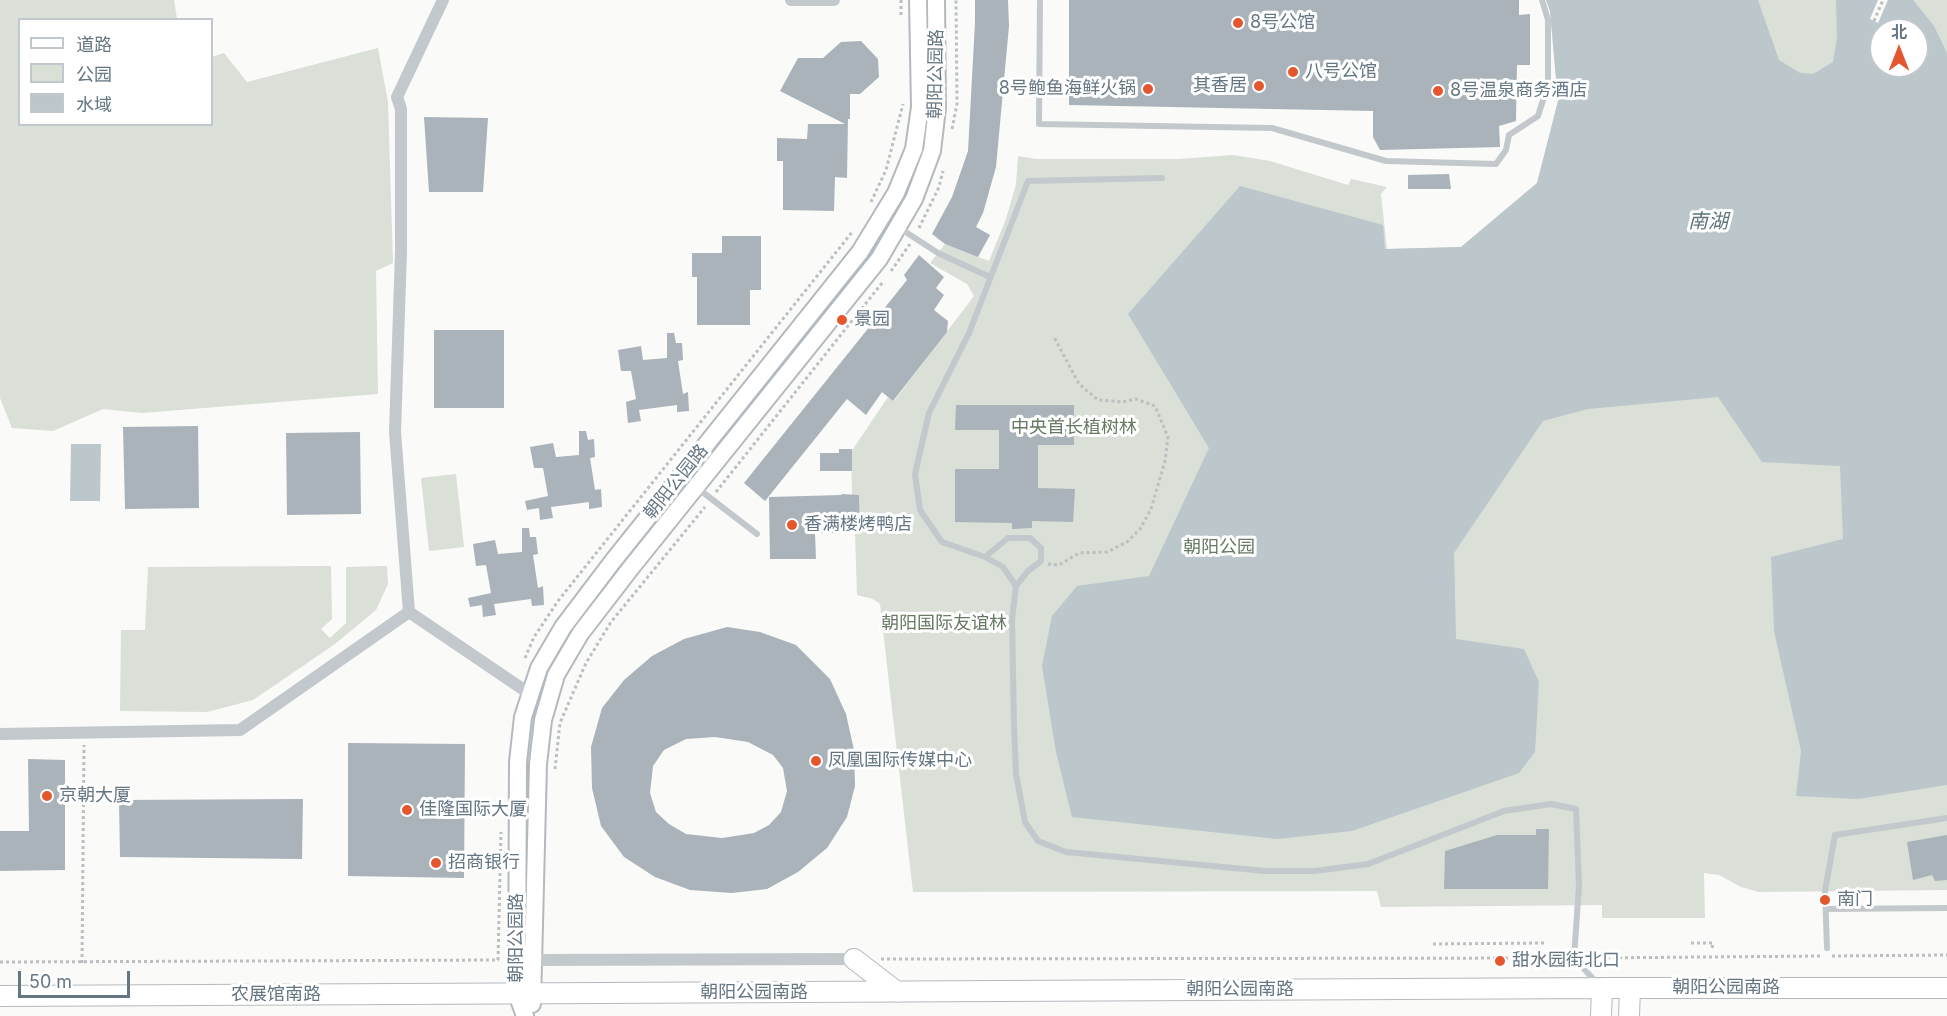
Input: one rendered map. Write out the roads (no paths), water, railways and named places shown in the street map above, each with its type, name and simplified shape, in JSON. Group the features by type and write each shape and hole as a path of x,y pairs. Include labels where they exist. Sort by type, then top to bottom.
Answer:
{"main road":[{"name":"朝阳公园路","path":"526,960 518,762 523,717 539,668 563,627 613,561 860,252 897,193 914,149 920,107 918,0"},
{"name":"朝阳公园路","path":"530,1016 525,994 526,960 538,764 543,720 556,675 580,634 879,258 914,199 932,151 938,108 936,0"},
{"path":"854,959 897,992"},
{"path":"1601,1016 1602,988"},
{"path":"1629,1016 1630,988"},
{"name":"朝阳公园南路","path":"525,994 1947,988"},
{"path":"525,994 525,1016"},
{"name":"农展馆南路","path":"0,996 525,994"}],"street":[{"path":"409,612 395,432 401,252 401,110 397,97 443,0"},
{"path":"791,0 834,0"},
{"path":"409,612 530,694"},
{"path":"0,734 240,730 409,612"},
{"path":"526,960 854,959"}],"lane":[{"path":"1040,0 1039,124 1272,128 1386,161 1496,164 1506,150 1509,135 1538,116 1548,84 1548,20 1542,0"},
{"path":"1016,586 1003,567 985,557 942,542 920,510 915,474 929,412 969,333 1028,181 1162,178"},
{"path":"897,227 938,253 990,277"},
{"path":"696,487 757,534"},
{"path":"985,557 1008,538 1030,538 1041,548 1041,561 1028,571 1016,586 1012,620 1016,774 1025,822 1038,842 1066,852 1097,856 1265,871 1315,871 1368,864 1504,811 1551,804 1576,809 1579,886 1574,958 1602,988"},
{"path":"1827,948 1826,891 1835,835 1947,818"},
{"path":"1826,909 1947,908"}],"water":[{"name":"南湖","path":"1546,0 1758,0 1779,60 1800,73 1813,74 1833,62 1837,38 1836,0 1913,0 1928,18 1869,18 1869,78 1929,78 1929,20 1934,26 1947,53 1947,785 1858,799 1796,796 1801,751 1774,631 1771,557 1843,539 1840,466 1762,462 1718,397 1588,409 1543,421 1454,553 1456,639 1524,649 1539,682 1535,752 1519,773 1352,831 1277,839 1072,817 1056,752 1042,666 1052,616 1077,586 1149,576 1209,448 1128,314 1240,186 1383,225 1385,249 1461,247 1537,183 1558,101 1550,11"},
{"path":"71,444 101,444 100,501 70,501"}],"place":[{"name":"8号公馆","path":"1238,23"},
{"name":"八号公馆","path":"1293,72"},
{"name":"其香居","path":"1259,86"},
{"name":"8号鲍鱼海鲜火锅","path":"1148,89"},
{"name":"8号温泉商务酒店","path":"1438,91"},
{"name":"景园","path":"842,320"},
{"name":"香满楼烤鸭店","path":"792,525"},
{"name":"凤凰国际传媒中心","path":"816,761"},
{"name":"京朝大厦","path":"47,796"},
{"name":"佳隆国际大厦","path":"407,810"},
{"name":"招商银行","path":"436,863"},
{"name":"南门","path":"1825,900"},
{"name":"甜水园街北口","path":"1500,961"}],"park label":[{"name":"中央首长植树林","path":"1074,428"},
{"name":"朝阳公园","path":"1219,548"},
{"name":"朝阳国际友谊林","path":"944,624"}]}
